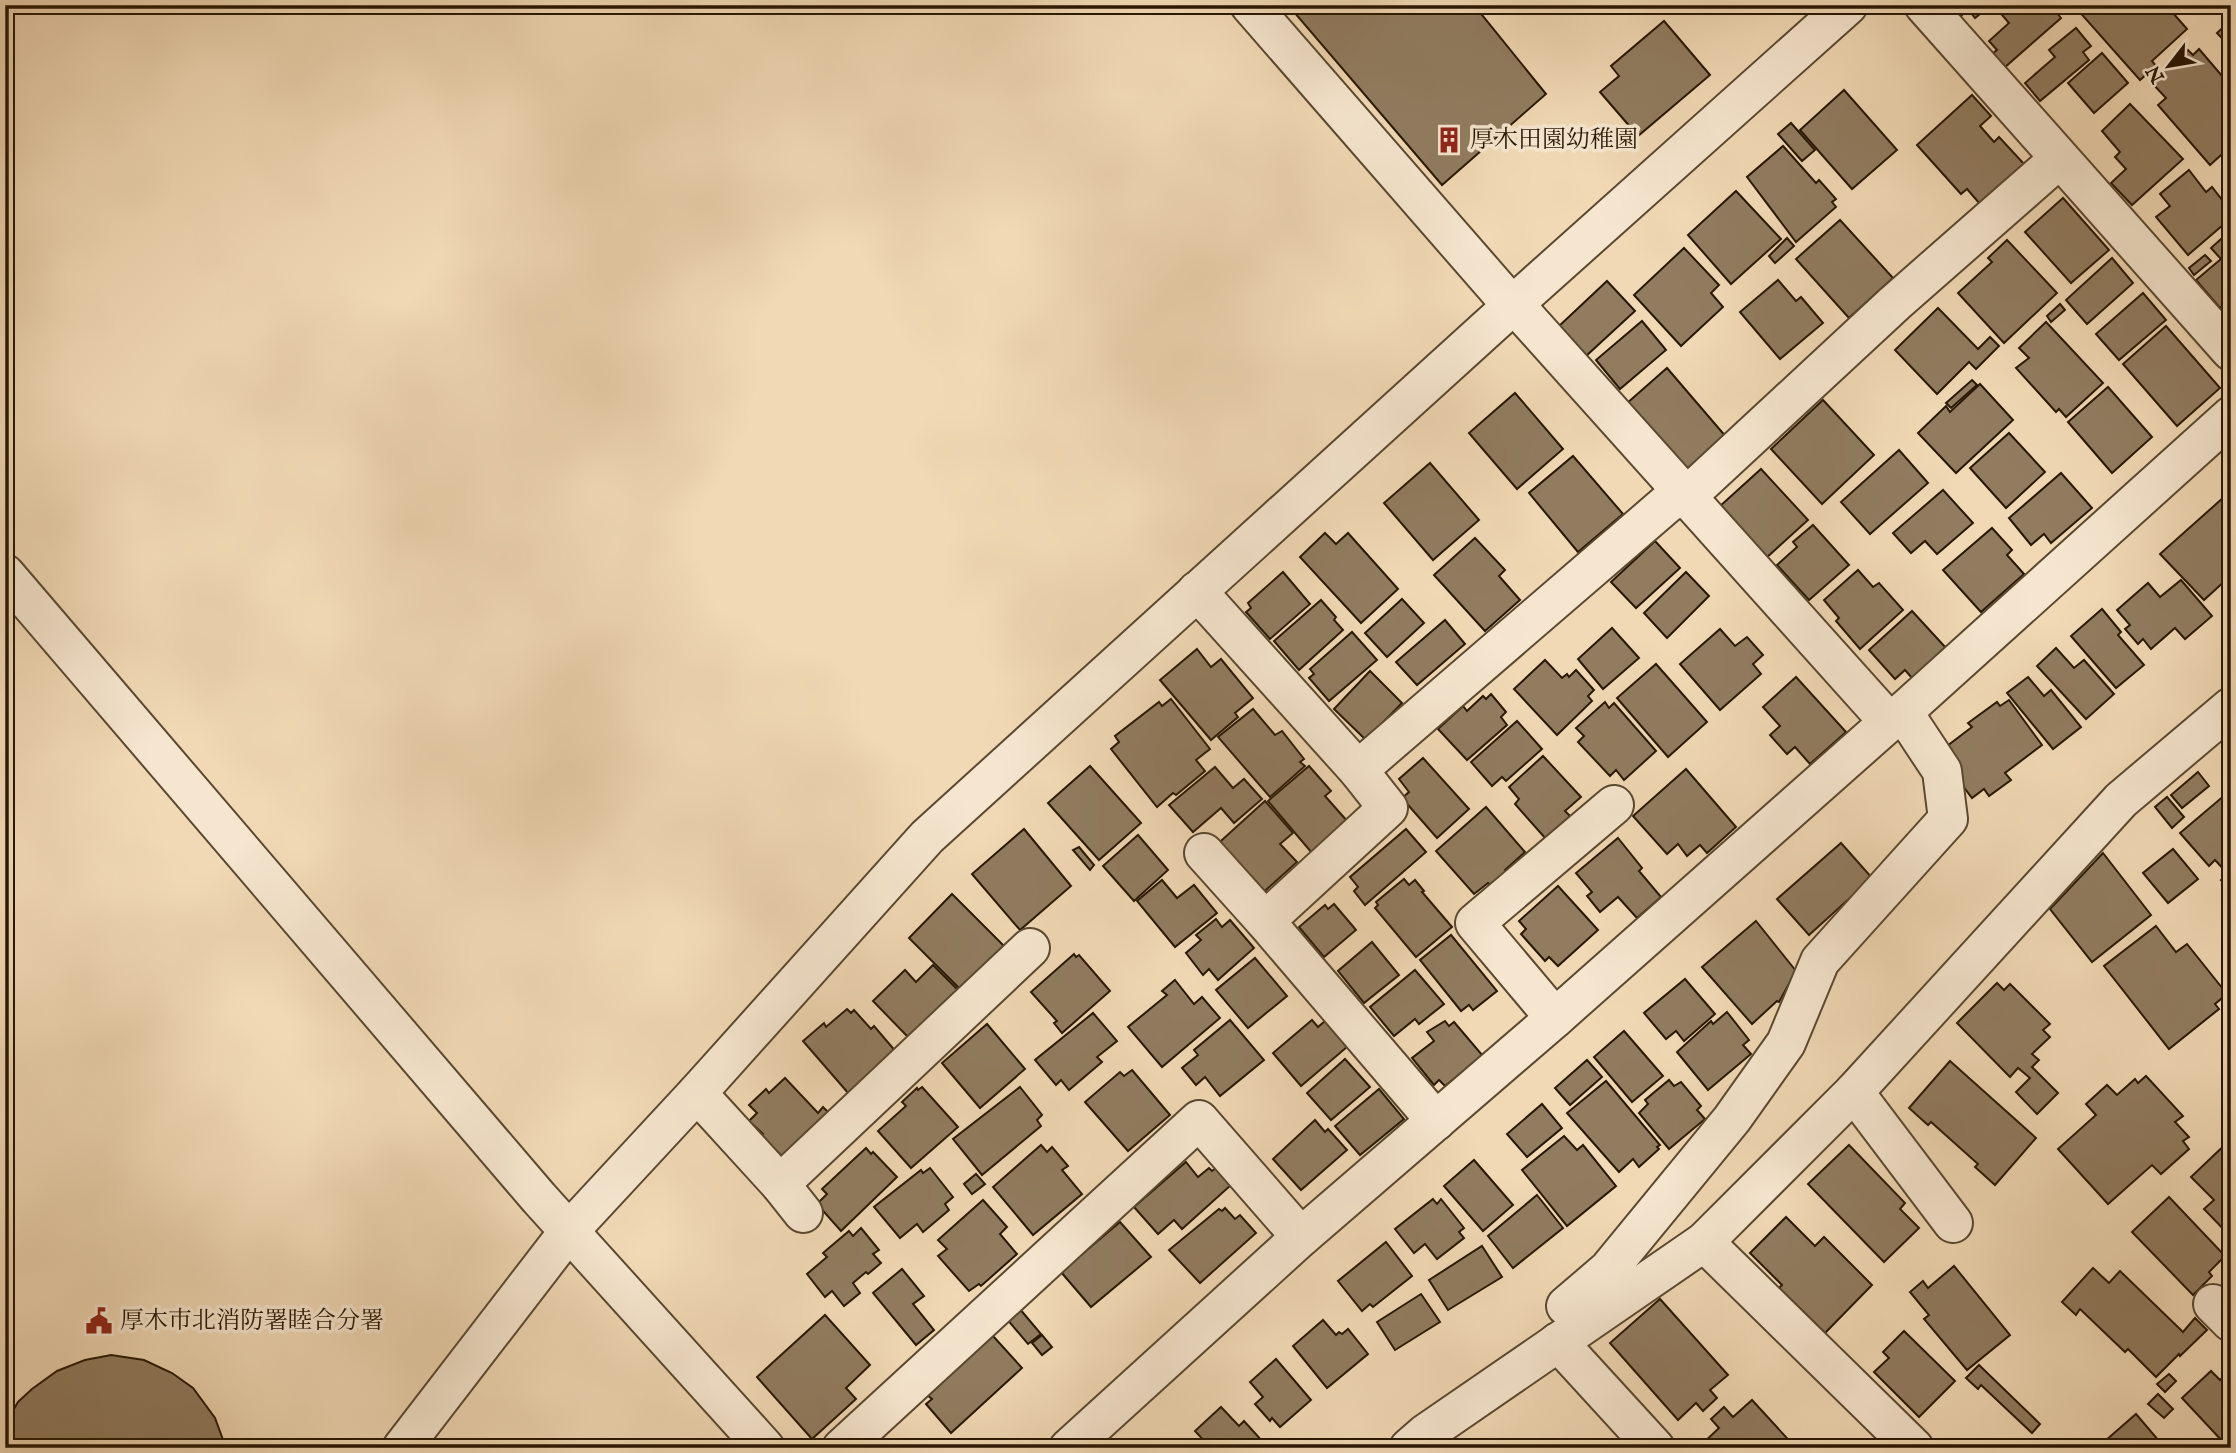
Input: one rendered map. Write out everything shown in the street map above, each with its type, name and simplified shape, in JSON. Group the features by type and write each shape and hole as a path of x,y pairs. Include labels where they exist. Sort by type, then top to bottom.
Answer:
{"street":[{"path":"1250,5 1501,293 1514,304 1686,497 1896,717 1942,771 1948,819 1820,961 1786,1043 1732,1119 1562,1324"},
{"path":"402,1448 569,1231 698,1093 927,837 1848,5"},
{"path":"1924,5 2231,351"},
{"path":"1358,770 1670,501 1686,497 1895,303 2059,159"},
{"path":"1069,1448 1301,1237 1555,1018 1896,717 2231,416"},
{"path":"5,574 569,1231 765,1448"},
{"path":"1197,591 1358,770 1388,808 1265,921"},
{"path":"1410,1443 1562,1324 1704,1242 1854,1092 2121,800 2231,707"},
{"path":"1555,1018 1475,923 1614,805"},
{"path":"1203,853 1265,921 1436,1121"},
{"path":"698,1093 792,1199 1005,995 1030,948"},
{"path":"1854,1092 1953,1223"},
{"path":"853,1444 1199,1120 1301,1237"},
{"path":"1704,1242 1914,1448"},
{"path":"1562,1324 1655,1448"}],"building":[{"name":"厚木田園幼稚園","path":"1288,5 1474,5 1546,94 1442,185"},
{"path":"1949,5 1991,5 1975,18 1968,9 1959,18"},
{"path":"2001,5 2051,5 2061,18 2004,68 1992,54 1997,50 1989,41 2009,23 1997,9"},
{"path":"2078,5 2166,5 2187,29 2152,61 2156,66 2140,80 2076,8"},
{"path":"2231,20 2231,48 2217,33"},
{"path":"1664,21 1710,75 1638,136 1600,92 1619,76 1611,66"},
{"path":"2076,28 2091,46 2083,52 2089,60 2040,101 2025,83 2055,57 2049,50"},
{"path":"2199,49 2228,83 2222,88 2228,95 2231,93 2231,146 2210,165 2158,105 2166,98 2151,82 2188,50 2193,55"},
{"path":"2102,53 2128,83 2094,113 2068,83"},
{"path":"1844,90 1897,150 1852,189 1800,130"},
{"path":"1972,95 1991,116 1980,126 1994,142 1999,137 2024,164 1980,204 1967,189 1961,194 1917,145"},
{"path":"2130,104 2183,159 2132,205 2111,183 2126,169 2115,157 2120,152 2102,131"},
{"path":"1791,123 1815,150 1802,161 1778,134"},
{"path":"1783,146 1816,183 1819,180 1836,199 1832,202 1836,207 1796,242 1747,177"},
{"path":"2189,170 2206,192 2212,187 2229,209 2226,211 2231,218 2188,255 2156,217 2170,206 2160,194"},
{"path":"1736,191 1781,239 1731,284 1688,235"},
{"path":"2063,198 2109,250 2071,283 2025,232"},
{"path":"1840,220 1893,278 1849,318 1796,259"},
{"path":"2231,230 2231,298 2220,308 2196,280 2221,259 2211,248"},
{"path":"1787,238 1794,246 1775,263 1769,256"},
{"path":"2007,240 2057,293 2004,343 1958,293 1992,262 1988,258"},
{"path":"1684,248 1719,285 1711,293 1723,307 1681,346 1634,295"},
{"path":"2205,255 2211,261 2194,275 2189,268"},
{"path":"2112,258 2133,283 2087,324 2066,300"},
{"path":"1778,280 1796,301 1801,297 1823,323 1780,359 1740,312"},
{"path":"1607,281 1635,311 1586,356 1558,327"},
{"path":"2143,293 2166,320 2119,360 2096,334"},
{"path":"2060,304 2065,310 2051,322 2047,316"},
{"path":"1938,308 1978,349 1990,337 1999,346 1976,369 1969,362 1937,394 1895,350"},
{"path":"1642,321 1666,350 1620,389 1596,360"},
{"path":"2046,322 2103,383 2066,417 2059,409 2056,412 2016,368 2029,358 2019,348"},
{"path":"2166,326 2220,388 2177,426 2123,364"},
{"path":"1667,368 1727,438 1686,473 1626,404"},
{"path":"1972,380 1977,385 1951,408 1946,403"},
{"path":"1980,384 2013,420 1956,473 1918,433 1946,406 1950,412"},
{"path":"2108,387 2152,437 2112,473 2068,422"},
{"path":"1515,393 1563,449 1517,489 1469,433"},
{"path":"1823,400 1874,455 1822,504 1771,449"},
{"path":"2009,433 2045,472 2006,508 1970,468"},
{"path":"1899,450 1928,483 1870,534 1841,502"},
{"path":"1573,456 1623,514 1578,552 1529,493"},
{"path":"1430,463 1479,520 1433,560 1384,503"},
{"path":"1761,469 1808,520 1765,559 1719,507"},
{"path":"2061,473 2092,508 2051,543 2044,534 2031,545 2009,518"},
{"path":"1943,490 1973,523 1937,554 1925,541 1911,553 1893,533"},
{"path":"2224,497 2231,505 2231,583 2227,579 2204,600 2160,554"},
{"path":"1813,525 1849,565 1809,600 1777,565 1797,547 1793,542"},
{"path":"1992,528 2012,550 2007,555 2024,574 1981,612 1943,570"},
{"path":"1325,533 1336,544 1348,533 1398,589 1361,623 1300,557"},
{"path":"1475,538 1505,570 1499,576 1520,600 1485,631 1434,575"},
{"path":"1655,541 1680,568 1636,608 1611,582"},
{"path":"1858,570 1873,587 1879,583 1903,610 1860,649 1836,621 1839,618 1824,600"},
{"path":"1283,572 1310,604 1270,639 1246,612 1251,608 1248,603"},
{"path":"1686,572 1709,596 1667,638 1644,613"},
{"path":"2181,580 2212,616 2185,639 2175,628 2151,649 2143,639 2138,644 2125,629 2130,625 2117,610 2148,583 2160,597"},
{"path":"1402,599 1424,623 1387,657 1365,633"},
{"path":"1321,600 1343,630 1299,670 1274,641"},
{"path":"2102,609 2121,632 2118,635 2144,665 2116,688 2071,636"},
{"path":"1912,611 1946,648 1912,678 1905,670 1895,679 1869,650"},
{"path":"1445,620 1465,644 1417,685 1396,662"},
{"path":"1612,628 1639,658 1603,689 1578,659"},
{"path":"1720,629 1735,646 1747,637 1763,655 1753,664 1761,674 1720,710 1680,664"},
{"path":"1352,632 1377,660 1329,701 1309,678 1314,674 1310,669"},
{"path":"2056,648 2074,668 2084,660 2114,694 2086,719 2037,666"},
{"path":"1197,649 1211,667 1221,659 1253,698 1235,713 1238,717 1211,740 1160,680"},
{"path":"1545,660 1562,678 1567,674 1569,677 1576,670 1594,690 1588,696 1592,701 1557,735 1514,689"},
{"path":"1656,664 1707,722 1668,757 1617,698"},
{"path":"1370,671 1402,703 1366,740 1334,709"},
{"path":"1796,677 1846,732 1810,764 1795,747 1787,754 1770,735 1780,726 1763,707"},
{"path":"2028,677 2044,696 2051,690 2081,727 2053,749 2007,693"},
{"path":"1491,694 1506,712 1501,717 1507,725 1467,760 1438,729 1463,706 1467,711 1483,696 1486,699"},
{"path":"1171,699 1210,749 1196,760 1205,771 1157,807 1111,749 1119,742 1115,736 1159,702 1162,706"},
{"path":"2009,700 2042,745 2005,773 2011,780 1989,796 1984,789 1972,798 1938,753 1972,727 1968,723 1997,702 2000,706"},
{"path":"1605,702 1609,708 1614,703 1656,751 1624,780 1616,770 1610,776 1578,742 1584,736 1576,728"},
{"path":"1253,709 1275,735 1282,731 1304,759 1300,762 1305,766 1270,797 1218,737"},
{"path":"1517,721 1542,749 1506,781 1502,777 1492,786 1471,762"},
{"path":"1543,756 1581,797 1565,811 1570,816 1546,839 1515,804 1519,799 1509,787"},
{"path":"1423,758 1469,809 1437,838 1402,798 1409,792 1399,779"},
{"path":"1090,766 1141,823 1099,860 1048,803"},
{"path":"1309,766 1331,791 1325,796 1348,822 1312,853 1268,801"},
{"path":"1215,767 1233,788 1244,779 1262,799 1234,823 1221,808 1193,832 1169,805"},
{"path":"1686,769 1736,827 1707,853 1700,845 1687,856 1678,844 1667,854 1633,816"},
{"path":"2198,772 2209,786 2182,808 2171,795"},
{"path":"2226,794 2231,799 2231,892 2221,880 2228,874 2215,860 2209,866 2180,833"},
{"path":"2167,797 2184,817 2172,828 2155,807"},
{"path":"1265,801 1293,833 1280,844 1297,862 1257,898 1212,849"},
{"path":"1486,807 1525,852 1505,870 1509,874 1493,888 1488,883 1474,894 1436,851"},
{"path":"1024,829 1071,886 1020,930 972,874"},
{"path":"1406,829 1426,852 1365,905 1354,891 1358,887 1350,877"},
{"path":"1138,835 1168,870 1134,901 1103,866"},
{"path":"1618,838 1642,868 1639,871 1661,897 1637,918 1618,897 1600,912 1587,896 1592,892 1576,873"},
{"path":"1841,843 1872,878 1809,935 1777,899"},
{"path":"1079,847 1094,865 1090,870 1073,850"},
{"path":"2173,849 2198,879 2168,903 2143,873"},
{"path":"2103,853 2151,915 2092,962 2050,909"},
{"path":"1404,879 1409,885 1415,880 1452,927 1416,957 1375,908 1378,905 1376,902"},
{"path":"1162,880 1177,898 1194,885 1217,913 1175,947 1137,901"},
{"path":"1558,886 1598,930 1558,966 1549,957 1545,961 1521,934 1526,929 1519,921"},
{"path":"952,894 1004,946 960,989 909,938"},
{"path":"1334,904 1356,930 1324,957 1299,927 1325,905 1328,909"},
{"path":"1216,919 1222,927 1230,920 1254,948 1218,980 1209,969 1203,975 1186,953 1201,940 1196,935"},
{"path":"1756,921 1796,971 1779,1002 1752,1024 1702,967"},
{"path":"2156,926 2176,952 2187,944 2227,994 2215,1004 2219,1009 2169,1049 2104,966"},
{"path":"1451,935 1497,991 1473,1010 1469,1005 1461,1011 1420,960"},
{"path":"1372,942 1399,975 1364,1003 1338,971"},
{"path":"1074,954 1076,957 1079,955 1110,991 1062,1033 1054,1023 1057,1021 1031,992"},
{"path":"1255,958 1287,996 1248,1028 1216,990"},
{"path":"933,965 958,990 908,1037 873,1001 905,970 916,982"},
{"path":"1415,970 1444,1004 1419,1024 1415,1019 1394,1036 1370,1007"},
{"path":"1685,979 1715,1014 1684,1041 1676,1031 1666,1039 1644,1013"},
{"path":"1175,980 1194,1004 1202,997 1220,1018 1162,1067 1128,1027 1167,995 1162,991"},
{"path":"1997,983 2004,990 2010,984 2050,1024 2043,1030 2050,1037 2032,1054 2039,1060 2032,1067 2058,1093 2037,1114 2016,1092 2030,1078 2018,1068 2010,1077 1957,1023"},
{"path":"847,1009 851,1013 854,1010 871,1029 874,1026 897,1053 849,1094 803,1041 824,1023 826,1027"},
{"path":"1727,1012 1749,1040 1743,1045 1751,1054 1708,1090 1677,1052 1711,1021 1713,1024"},
{"path":"1093,1013 1117,1041 1097,1057 1102,1062 1069,1090 1061,1080 1056,1085 1035,1060"},
{"path":"1230,1020 1264,1060 1220,1096 1205,1077 1196,1085 1182,1068 1198,1055 1194,1050"},
{"path":"1312,1020 1318,1027 1325,1021 1347,1047 1301,1086 1273,1053"},
{"path":"1445,1021 1449,1026 1454,1022 1483,1056 1445,1086 1439,1080 1434,1085 1412,1058 1434,1041 1427,1032"},
{"path":"987,1024 1025,1069 980,1108 942,1063"},
{"path":"1624,1031 1663,1076 1632,1102 1594,1057"},
{"path":"1345,1059 1370,1087 1331,1120 1307,1093"},
{"path":"1587,1060 1602,1077 1570,1105 1555,1088"},
{"path":"1950,1061 2036,1138 1995,1185 1975,1167 1978,1164 1931,1122 1928,1125 1909,1108"},
{"path":"1132,1070 1170,1115 1128,1151 1085,1102 1120,1072 1124,1076"},
{"path":"2146,1076 2183,1116 2175,1122 2189,1137 2183,1141 2189,1149 2161,1174 2152,1165 2108,1204 2058,1149 2096,1115 2086,1104 2107,1085 2117,1095 2135,1079 2138,1083"},
{"path":"785,1078 818,1113 823,1107 831,1115 784,1158 749,1121 757,1113 749,1105 766,1089 769,1093"},
{"path":"1669,1080 1674,1086 1681,1082 1701,1106 1697,1110 1705,1119 1669,1149 1639,1113 1648,1104 1645,1100"},
{"path":"1606,1081 1660,1145 1639,1167 1633,1159 1619,1172 1567,1113"},
{"path":"922,1087 958,1127 911,1168 878,1131 906,1106 902,1102 917,1088 918,1090"},
{"path":"1020,1087 1042,1115 1037,1120 1041,1126 982,1175 953,1139"},
{"path":"1379,1089 1404,1119 1360,1155 1335,1126"},
{"path":"1542,1104 1562,1128 1527,1157 1507,1134"},
{"path":"1315,1120 1325,1132 1328,1129 1347,1150 1301,1190 1273,1159"},
{"path":"1564,1136 1577,1150 1583,1145 1616,1186 1567,1226 1522,1170"},
{"path":"2230,1140 2231,1237 2204,1209 2214,1200 2191,1177"},
{"path":"1041,1145 1047,1152 1052,1147 1068,1166 1062,1170 1082,1194 1033,1235 993,1187"},
{"path":"1849,1145 1905,1203 1900,1209 1919,1228 1884,1262 1808,1184"},
{"path":"866,1148 897,1177 841,1231 817,1204 827,1194 822,1189"},
{"path":"1474,1160 1513,1205 1483,1231 1444,1186"},
{"path":"1186,1162 1198,1177 1209,1168 1212,1171 1216,1168 1231,1185 1182,1229 1174,1220 1158,1234 1134,1207"},
{"path":"930,1168 953,1197 945,1204 949,1210 923,1232 917,1224 900,1238 874,1207 921,1170 923,1173"},
{"path":"976,1174 985,1184 972,1194 964,1184"},
{"path":"1537,1195 1563,1228 1513,1268 1488,1236"},
{"path":"2169,1197 2225,1256 2209,1272 2212,1276 2193,1295 2132,1232"},
{"path":"1433,1199 1437,1204 1441,1199 1464,1228 1459,1232 1464,1238 1437,1259 1425,1244 1414,1253 1395,1229"},
{"path":"983,1200 1007,1227 1000,1234 1017,1254 981,1286 979,1284 969,1291 938,1256 947,1249 938,1240"},
{"path":"1225,1208 1235,1219 1240,1215 1256,1233 1200,1283 1169,1250 1219,1209 1222,1211"},
{"path":"1786,1217 1815,1246 1824,1237 1872,1285 1825,1333 1779,1288 1782,1285 1750,1253"},
{"path":"1120,1222 1151,1257 1091,1307 1061,1272"},
{"path":"861,1228 879,1250 873,1254 881,1263 853,1283 860,1293 844,1306 832,1291 825,1297 807,1274 827,1257 823,1253 849,1231 853,1236"},
{"path":"1386,1242 1412,1276 1373,1307 1370,1304 1362,1311 1338,1281"},
{"path":"1482,1246 1502,1277 1448,1310 1429,1280"},
{"path":"1954,1266 2010,1335 1967,1370 1924,1319 1929,1315 1910,1292 1923,1281 1928,1288"},
{"path":"2093,1268 2109,1283 2120,1271 2183,1332 2195,1318 2207,1330 2156,1377 2128,1349 2125,1352 2080,1309 2076,1315 2062,1302"},
{"path":"902,1269 924,1296 913,1304 934,1330 916,1345 873,1293"},
{"path":"1421,1294 1440,1322 1395,1350 1377,1322"},
{"path":"1660,1299 1728,1375 1710,1390 1717,1398 1703,1411 1696,1403 1678,1420 1610,1343"},
{"path":"1019,1308 1041,1334 1028,1344 1006,1318"},
{"path":"825,1315 870,1365 846,1388 856,1399 812,1439 757,1377"},
{"path":"1323,1320 1336,1335 1348,1329 1368,1354 1327,1388 1293,1346"},
{"path":"1904,1331 1955,1381 1919,1417 1874,1372 1889,1358 1883,1352"},
{"path":"1042,1335 1052,1347 1042,1355 1032,1343"},
{"path":"993,1336 1022,1368 951,1433 926,1404 932,1399 927,1395"},
{"name":"厚木市北消防署睦合分署","path":"111,1355 144,1360 172,1373 193,1388 215,1418 226,1448 5,1448 5,1424 18,1402 32,1389 57,1371 85,1360"},
{"path":"1276,1359 1311,1400 1280,1427 1272,1418 1270,1421 1255,1404 1263,1397 1250,1382"},
{"path":"1979,1365 2040,1424 2032,1433 1981,1385 1978,1389 1966,1378"},
{"path":"2231,1370 2231,1436 2224,1443 2182,1398 2211,1371 2220,1380"},
{"path":"2169,1374 2176,1381 2165,1392 2157,1384"},
{"path":"2158,1394 2173,1409 2164,1418 2148,1404"},
{"path":"1752,1400 1796,1448 1700,1446 1719,1428 1711,1419 1724,1407 1733,1417"},
{"path":"1221,1407 1239,1426 1244,1421 1263,1442 1257,1448 1207,1448 1209,1446 1195,1431"},
{"path":"2136,1414 2165,1448 2097,1448"}],"place":[{"name":"厚木田園幼稚園","path":"1449,140"},
{"name":"厚木市北消防署睦合分署","path":"99,1321"}]}
